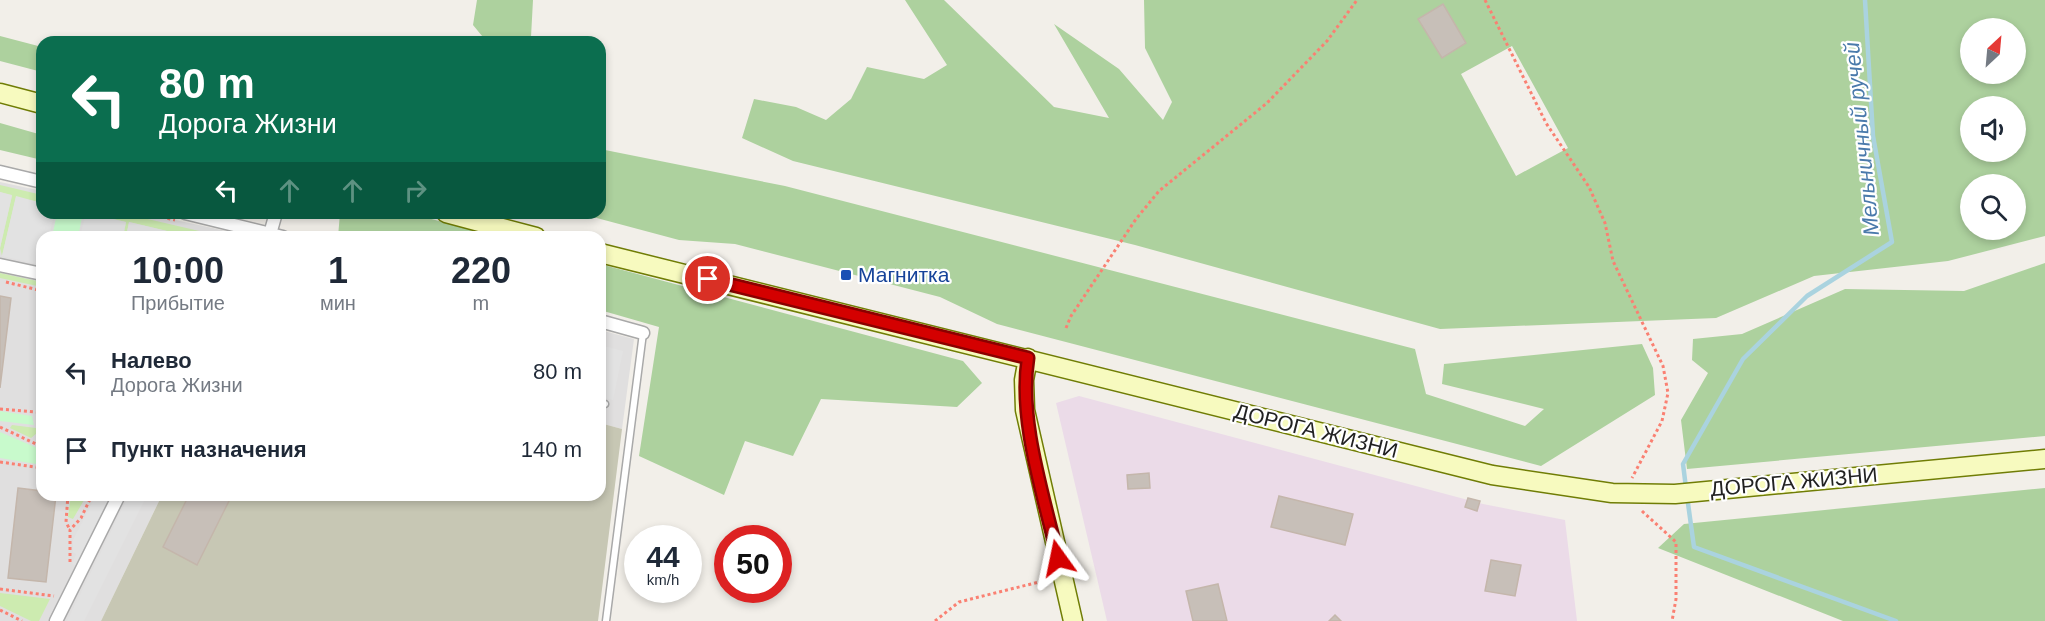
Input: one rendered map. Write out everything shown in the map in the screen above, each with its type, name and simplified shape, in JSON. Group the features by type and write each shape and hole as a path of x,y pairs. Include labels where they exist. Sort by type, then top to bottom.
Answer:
{"main road":[{"path":"0,93 36,102"},
{"path":"468,219 514,231"},
{"name":"ДОРОГА ЖИЗНИ","path":"606,254 1492,475 1550,486 1624,493 1675,494 2045,459"},
{"path":"1028,358 1024,380 1025,410 1073,621"}],"street":[{"path":"0,172 36,181"},
{"path":"208,219 255,231"},
{"path":"0,265 36,273"},
{"path":"606,323 643,333"},
{"path":"56,621 116,501"}],"lane":[{"path":"606,621 643,333"}],"path":[{"path":"1066,328 1071,316 1136,219 1159,191 1267,103 1327,41 1357,0"},
{"path":"1485,0 1546,123 1589,187 1605,223 1613,261 1663,366 1668,393 1662,421 1624,493 1676,542 1676,599 1672,621"},
{"path":"0,281 36,290"},
{"path":"0,409 36,412"},
{"path":"0,427 36,444"},
{"path":"0,462 36,467"},
{"path":"68,501 66,522 70,530 69,570"},
{"path":"70,530 81,518 89,501"},
{"path":"935,621 959,602 1062,576"},
{"path":"51,605 60,588"},
{"path":"0,589 55,596"},
{"path":"0,610 22,621"}],"shaded area":[{"path":"0,182 36,190 36,219 171,219 226,231 36,231 36,501 159,501 101,621 0,621"},
{"path":"0,192 12,195 0,248"},
{"path":"16,196 36,201 36,219 53,219 50,231 36,231 36,264 2,256"},
{"path":"84,219 113,219 126,222 124,231 82,231"},
{"path":"129,222 167,231 127,231"},
{"path":"606,332 634,339 622,429 606,425"},
{"path":"606,347 623,351 613,400 606,398"},
{"path":"1079,396 1483,504 1565,520 1577,621 1107,621 1056,403"},
{"path":"606,425 622,429 598,621 101,621 159,501 606,501"},
{"path":"93,501 108,501 77,567 72,564 76,554 73,552 73,540"},
{"path":"126,501 144,501 84,621 67,621"}],"green space":[{"path":"477,0 533,0 531,36 482,36 473,25"},
{"path":"905,0 944,0 1054,107 1109,118 1054,24 1119,69 1163,120 1172,102 1145,48 1144,0 2045,0 2045,236 1948,261 1814,276 1716,318 1440,329 1135,245 793,161 742,138 754,99 796,107 826,120 851,99 867,67 924,79 947,65","holes":["1512,46 1568,148 1516,176 1461,74"]},
{"path":"0,36 36,45 36,70 0,61"},
{"path":"0,123 36,133 36,159 0,150"},
{"path":"606,150 785,186 1415,349 1426,394 1525,426 1544,409 1442,384 1444,364 1642,344 1653,368 1655,395 1541,466 997,324 940,297 735,244 679,240 600,219 606,219"},
{"path":"0,185 36,194 36,202 16,197 2,256 0,248 12,196 0,192"},
{"path":"56,219 82,219 79,231 53,231"},
{"path":"113,219 148,219 199,231 167,231 129,222 127,231 124,231 126,222"},
{"path":"340,219 432,219 476,231 338,231"},
{"path":"2045,263 2045,436 1687,469 1681,420 1708,373 1692,360 1693,339 1742,334 1845,289 1964,291"},
{"path":"606,266 963,361 982,383 957,407 821,399 793,456 745,441 724,495 639,456 659,327 606,312"},
{"path":"0,273 36,281 36,286 0,278"},
{"path":"0,411 32,416 34,425 0,421"},
{"path":"12,425 36,428 36,434 31,438 10,428"},
{"path":"0,432 36,447 36,464 0,458"},
{"path":"2045,488 2045,621 1843,621 1658,548 1684,524"},
{"path":"70,501 84,501 73,519 68,517"},
{"path":"0,593 50,599 39,621 31,621 0,606"}],"building":[{"path":"1443,4 1466,43 1442,58 1418,19"},
{"path":"0,296 11,298 0,388"},
{"path":"1149,473 1150,488 1128,489 1127,475"},
{"path":"18,488 36,490 36,501 55,501 46,582 8,578"},
{"path":"1279,496 1353,514 1345,545 1271,527"},
{"path":"1468,498 1480,501 1477,511 1465,507"},
{"path":"186,501 229,501 197,565 163,547"},
{"path":"1491,560 1521,565 1515,596 1485,591"},
{"path":"1218,584 1227,621 1193,621 1186,591"},
{"path":"1335,615 1341,621 1329,621"}],"waterway":[{"name":"Мельничный ручей","path":"1686,488 1683,464 1743,359 1807,296 1892,242 1873,136 1865,0"},
{"name":"Мельничный ручей","path":"1687,496 1694,547 1896,621"}],"place":[{"name":"Магнитка","path":"846,275"}],"route":[{"path":"708,279 1028,358 1024,380 1025,410 1058,558"}]}
